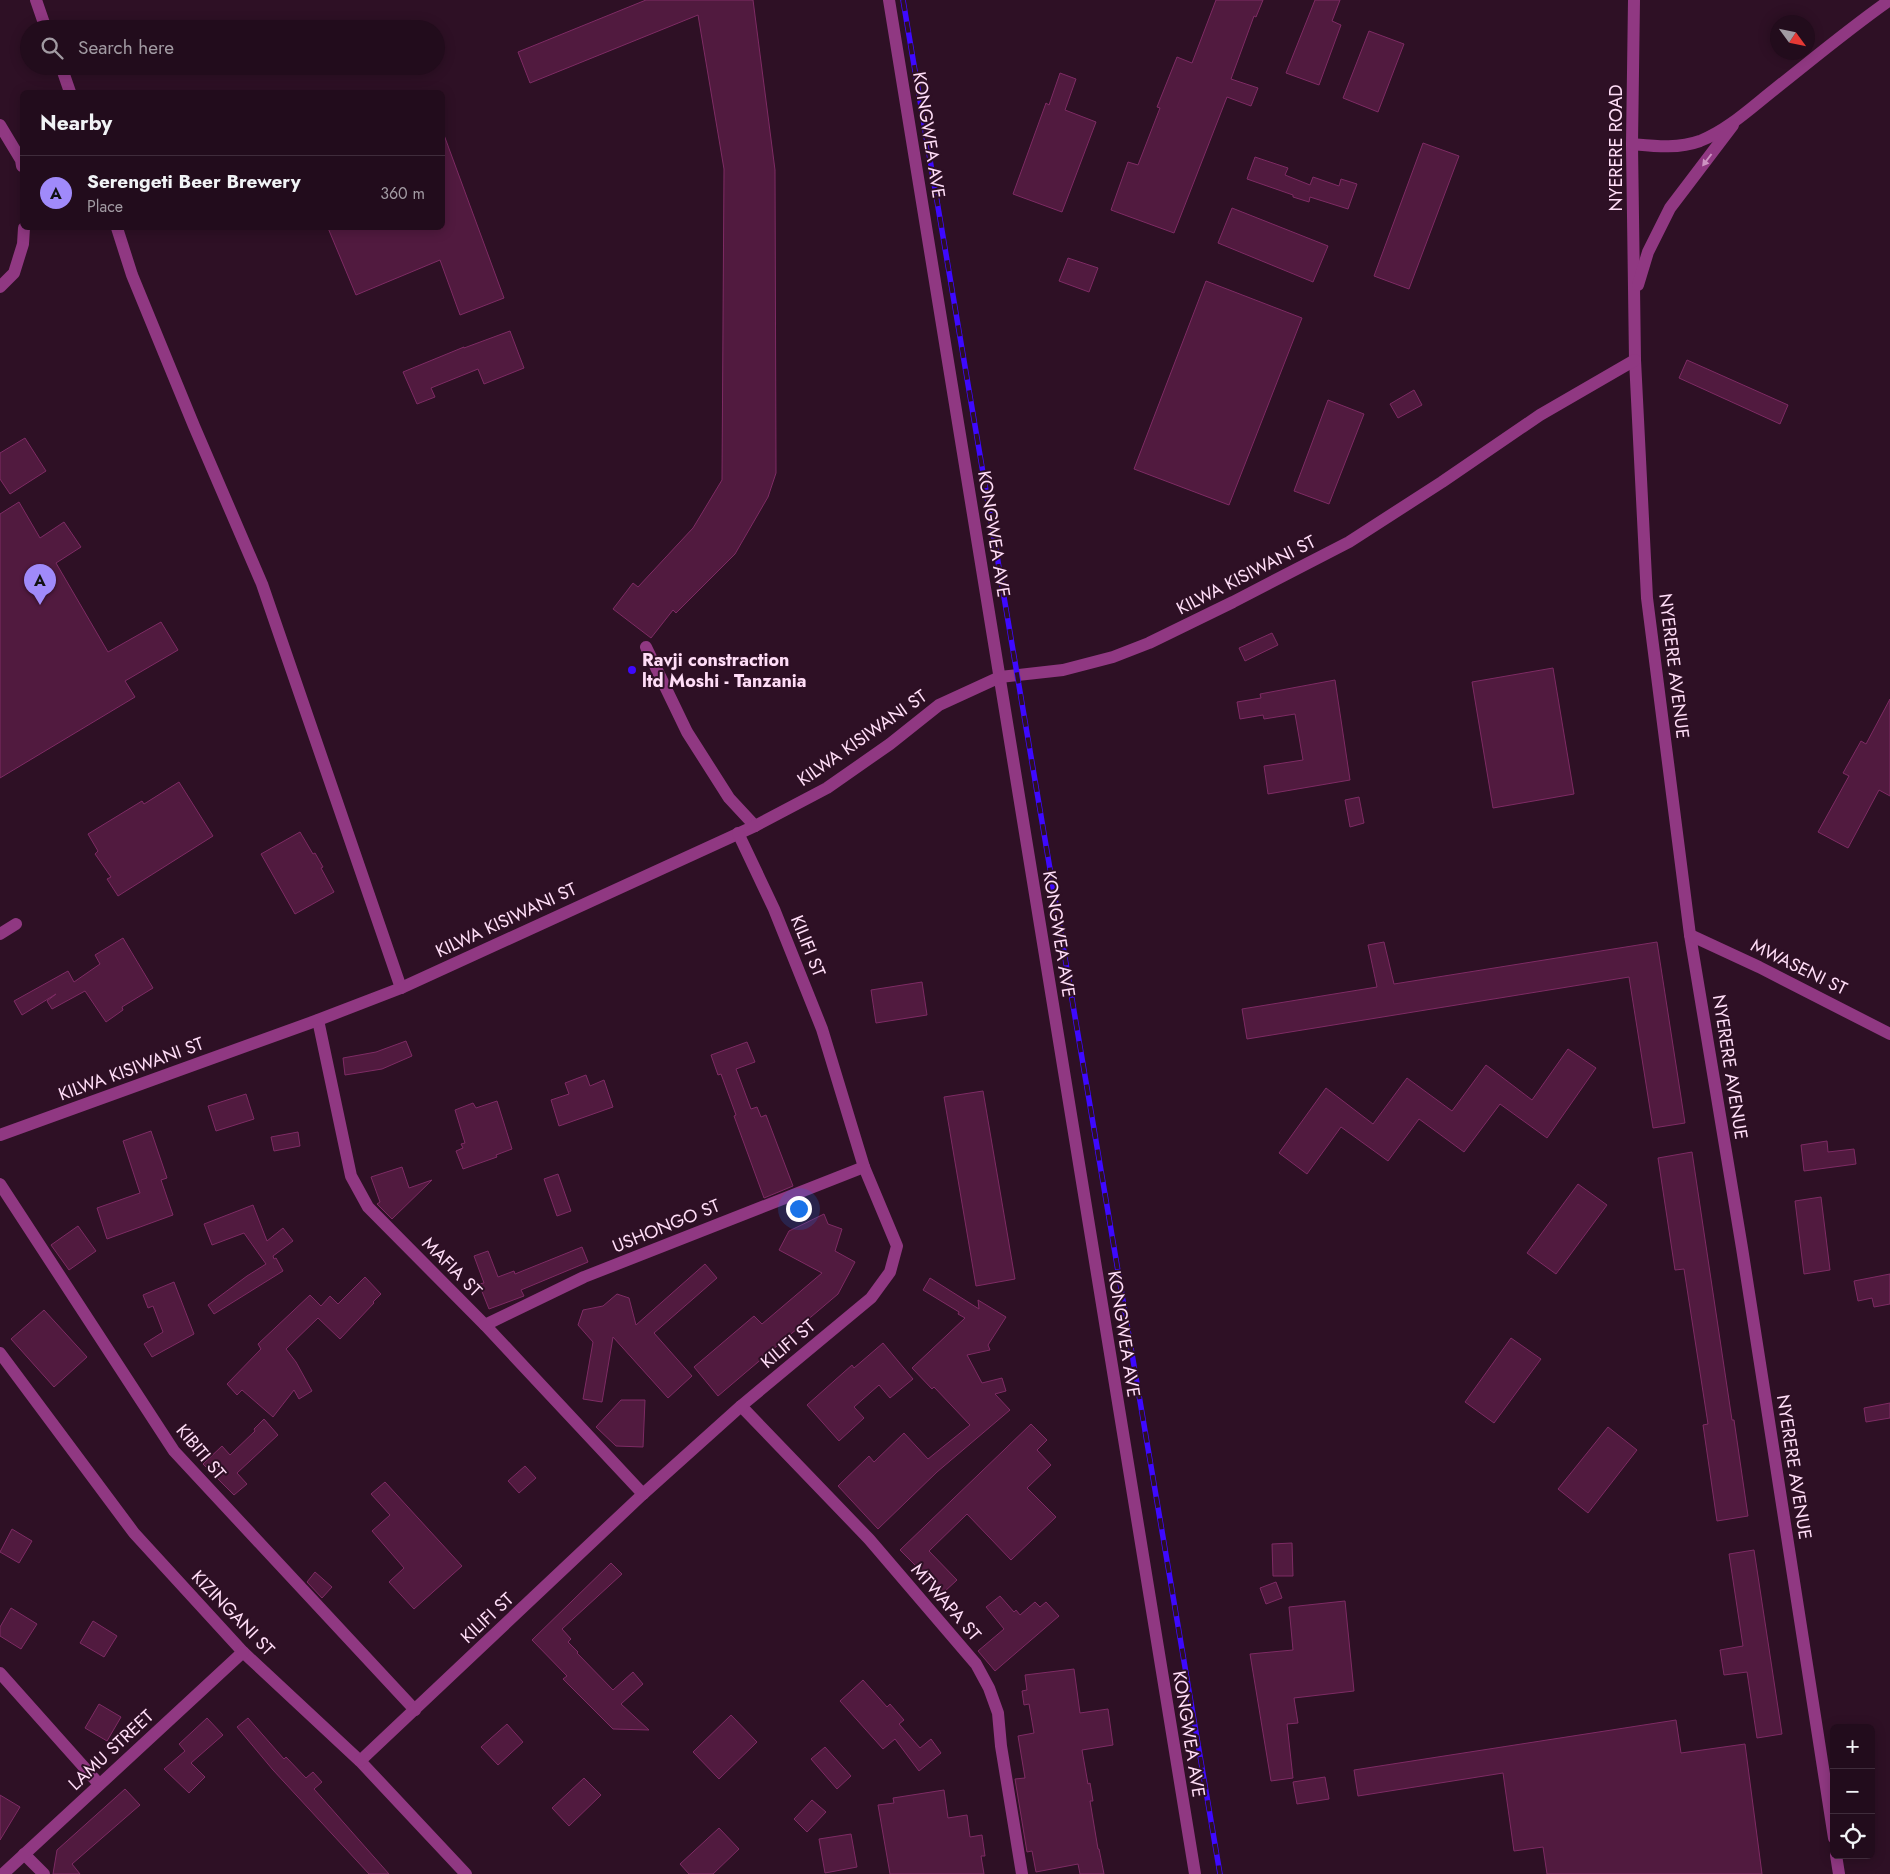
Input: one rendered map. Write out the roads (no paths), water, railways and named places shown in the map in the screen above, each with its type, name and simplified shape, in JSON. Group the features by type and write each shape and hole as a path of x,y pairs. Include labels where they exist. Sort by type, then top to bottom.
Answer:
{"street":[{"path":"36,0 43,20"},
{"name":"KONGWEA AVE","path":"889,0 1195,1874"},
{"name":"NYERERE ROAD","path":"1634,0 1632,144 1634,297"},
{"path":"1632,144 1665,146 1700,141 1736,121 1860,21 1890,0"},
{"path":"64,75 69,90"},
{"path":"1634,297 1648,252 1670,208 1736,121"},
{"path":"0,125 20,158"},
{"path":"0,287 14,273 24,230"},
{"path":"118,230 132,275 262,584 400,988"},
{"name":"NYERERE AVENUE","path":"1634,297 1635,360 1647,598 1690,935 1744,1257 1830,1814"},
{"name":"KILWA KISIWANI ST","path":"0,1135 318,1020 400,988 738,834 827,788 890,744 939,705 1000,677 1063,670 1113,658 1149,643 1349,542 1442,482 1540,415 1635,360"},
{"path":"646,647 687,732 728,798 755,826"},
{"name":"KILIFI ST","path":"360,1761 643,1494 741,1406 871,1298 890,1272 897,1246 864,1167 822,1029 774,909 738,834"},
{"path":"0,934 16,924"},
{"name":"MWASENI ST","path":"1690,935 1759,966 1890,1034"},
{"name":"MAFIA ST","path":"318,1020 351,1176 368,1207 484,1325 643,1494"},
{"name":"USHONGO ST","path":"484,1325 584,1277 864,1167"},
{"name":"KIBITI ST","path":"0,1184 174,1451 415,1710"},
{"name":"KIZINGANI ST","path":"0,1353 134,1533 243,1652 360,1761 466,1874"},
{"name":"MTWAPA ST","path":"741,1406 869,1539 976,1664 990,1688 998,1713 1001,1746 1022,1874"},
{"name":"LAMU STREET","path":"3,1874 243,1652"},
{"path":"0,1673 99,1784"},
{"path":"24,1854 44,1874"},
{"path":"1837,1859 1839,1874"}],"railway":[{"path":"903,0 1220,1874"}],"place":[{"name":"Serengeti Beer Brewery","path":"40,605"},
{"name":"Ravji constraction ltd Moshi - Tanzania","path":"632,670"}]}
